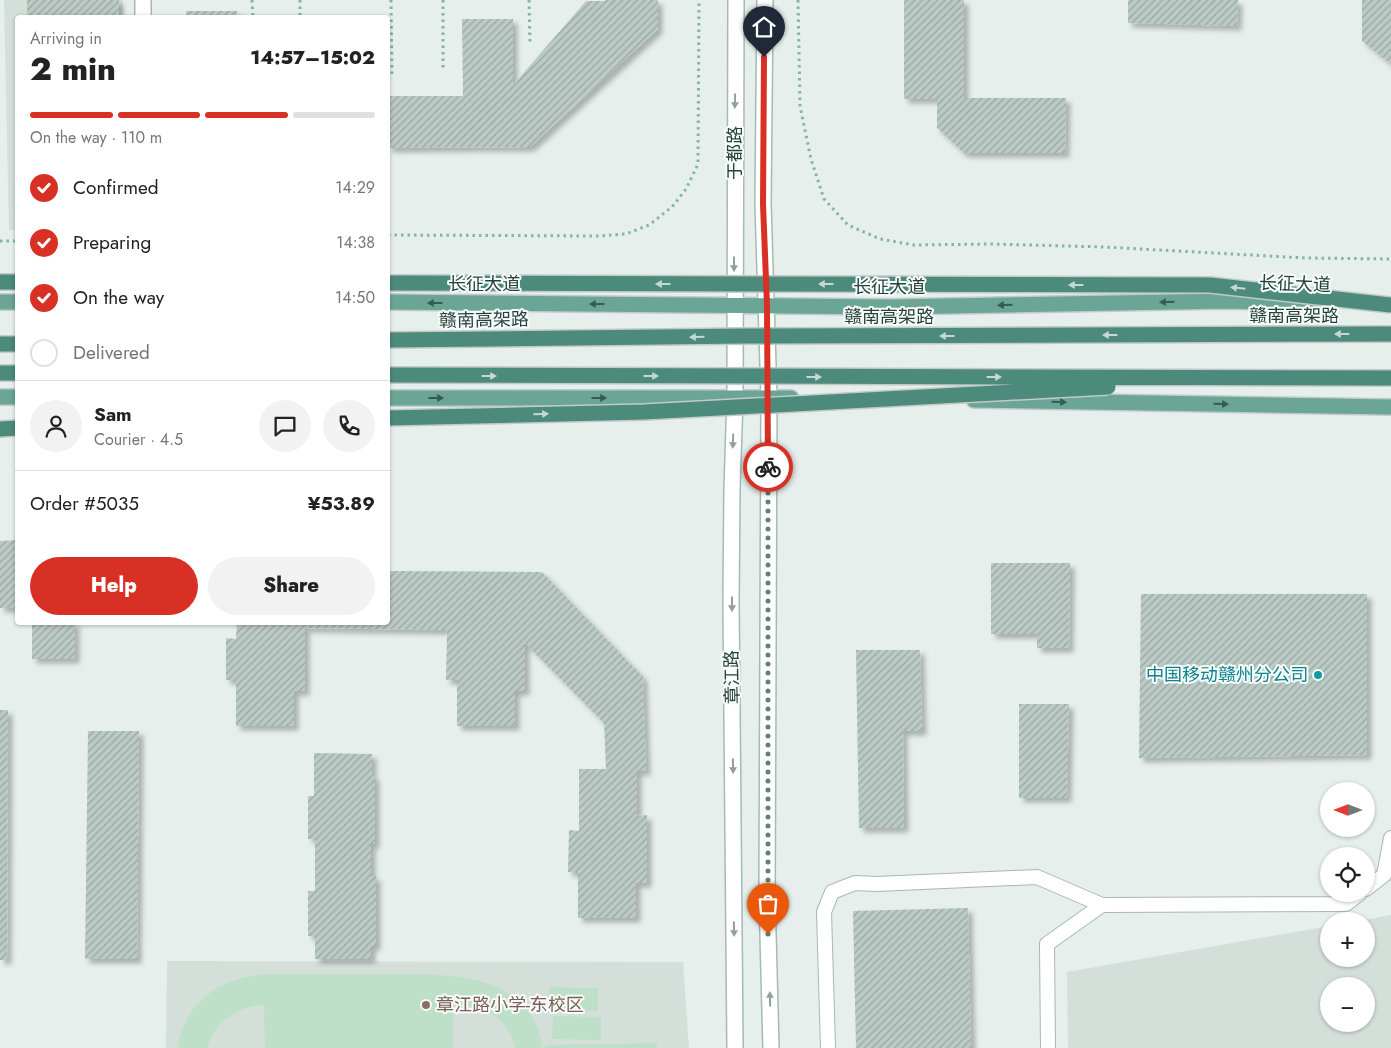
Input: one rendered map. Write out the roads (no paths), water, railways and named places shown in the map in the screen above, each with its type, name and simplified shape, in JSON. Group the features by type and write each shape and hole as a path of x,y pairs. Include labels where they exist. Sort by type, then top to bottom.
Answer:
{"highway":[{"path":"0,282 15,282"},
{"path":"390,283 1210,285 1391,305"},
{"name":"赣南高架路","path":"390,340 745,336 1391,334"},
{"path":"0,344 15,344"},
{"path":"0,373 15,373"},
{"path":"390,375 1391,378"},
{"path":"390,418 644,412 1279,378"},
{"path":"0,429 15,428"}],"main road":[{"path":"142,15 143,0"},
{"name":"于都路","path":"734,305 736,0"},
{"name":"于都路","path":"765,0 763,204 767,305"},
{"name":"长征大道","path":"390,302 890,307 1228,301 1391,305"},
{"path":"0,302 15,302"},
{"name":"章江路","path":"734,305 735,397 732,489 732,612 735,1048"},
{"name":"章江路","path":"767,305 769,398 767,896 771,1048"},
{"path":"0,397 15,397"},
{"path":"390,398 735,397 1391,407"}],"lane":[{"path":"1375,882 1384,875 1391,838"},
{"path":"828,1048 824,912 832,892 855,883 877,884 1037,877 1102,905 1346,904 1349,902"},
{"path":"1048,1048 1047,944 1102,905"}],"place":[{"name":"中国移动赣州分公司","path":"1318,675"},
{"name":"章江路小学-东校区","path":"426,1005"}]}
